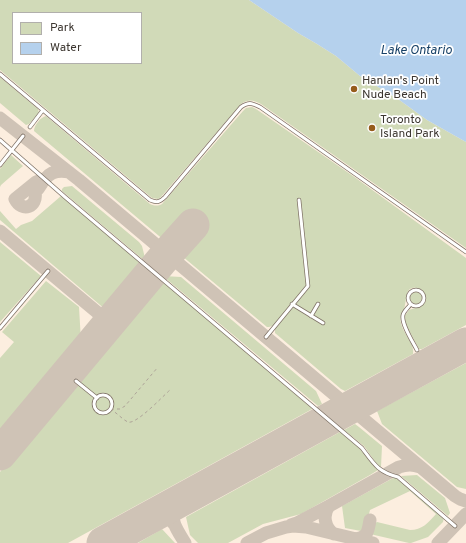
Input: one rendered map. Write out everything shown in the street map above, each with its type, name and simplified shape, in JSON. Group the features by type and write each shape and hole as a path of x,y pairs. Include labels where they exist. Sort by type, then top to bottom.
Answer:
{"lane":[{"path":"0,74 150,200 155,202 160,201 165,196 241,107 252,103 266,111 466,252"},
{"path":"30,127 43,110"},
{"path":"0,165 23,136"},
{"path":"0,140 65,197 362,448 372,462 379,468 387,474 398,477 455,526"},
{"path":"266,338 308,286 299,200"},
{"path":"0,328 48,271"},
{"path":"414,290 419,290 422,292 424,297 423,302 419,306 410,305 407,298 409,293 414,290"},
{"path":"292,304 323,324"},
{"path":"311,316 318,304"},
{"path":"410,305 403,315 403,320 404,326 417,350"},
{"path":"76,381 97,398"},
{"path":"105,395 110,398 112,404 110,409 106,412 100,412 94,403 97,398 105,395"}],"path":[{"path":"110,409 120,410 125,406 158,367"},
{"path":"110,409 131,422 150,409 170,390"}],"green space":[{"name":"Toronto Island Park","path":"0,0 249,0 298,33 336,56 360,76 398,99 427,120 466,142 466,248 261,104 253,101 246,101 241,104 161,197 158,199 152,198 0,70"},
{"path":"0,77 38,109 39,113 29,124 26,125 0,103"},
{"path":"252,107 353,176 466,258 466,325 422,349 419,349 405,323 404,317 409,310 422,305 426,301 426,297 424,292 417,288 410,289 407,293 401,321 402,327 411,342 413,354 345,391 275,333 275,328 272,326 267,327 182,256 202,231 185,217 165,241 34,131 38,122 46,116 150,204 158,205 162,204 243,111 246,108"},
{"path":"11,155 23,166 0,187 0,169"},
{"path":"72,186 139,242 142,246 146,262 62,191 64,187"},
{"path":"61,196 142,264 142,267 106,310 0,220 0,211 16,229 21,225 32,221"},
{"path":"0,242 41,276 0,322"},
{"path":"164,276 181,277 316,391 322,404 318,406"},
{"path":"46,281 79,307 81,341 0,438 0,358 14,342 2,332"},
{"path":"162,281 314,408 68,543 0,543 0,472 159,282"},
{"path":"418,292 421,293 421,303 414,304 411,303 410,296 411,293"},
{"path":"466,363 466,489 457,487 382,424 377,411"},
{"path":"355,424 382,446 381,467 376,463 364,446 344,430"},
{"path":"340,432 361,449 378,470 301,514 263,524 228,543 198,543 190,535 186,517"},
{"path":"417,475 445,498 450,513 448,516 401,476"},
{"path":"395,477 444,517 443,522 428,537 411,543 370,534 372,525 377,522 414,530 424,525 436,514 410,491 370,510 365,529 361,531 345,528 342,506"},
{"path":"162,529 175,543 138,543"}],"water":[{"name":"Lake Ontario","path":"249,0 466,0 466,142 427,120 398,99 360,76 336,56 298,33"}],"taxiway":[{"path":"0,118 79,180 455,496 466,501"},
{"path":"46,178 36,182 15,199 18,203 25,207 29,206 34,201 35,192 39,188 44,181 45,179 47,176 56,172 69,172"},
{"path":"0,231 110,323"},
{"path":"334,534 328,528 325,517 329,506 399,467 405,465 415,465 420,467"},
{"path":"181,500 174,510 173,519 174,524 185,543"},
{"path":"291,525 329,506"},
{"path":"438,543 466,514"},
{"path":"149,518 163,517 169,519 174,524"},
{"path":"356,539 363,537 367,533 370,520"},
{"path":"247,543 266,533 293,526 306,527 373,543"}],"runway":[{"path":"0,454 193,225"},
{"path":"103,543 466,344"}],"place":[{"name":"Hanlan's Point Nude Beach","path":"354,89"},
{"name":"Toronto Island Park","path":"372,128"}]}
